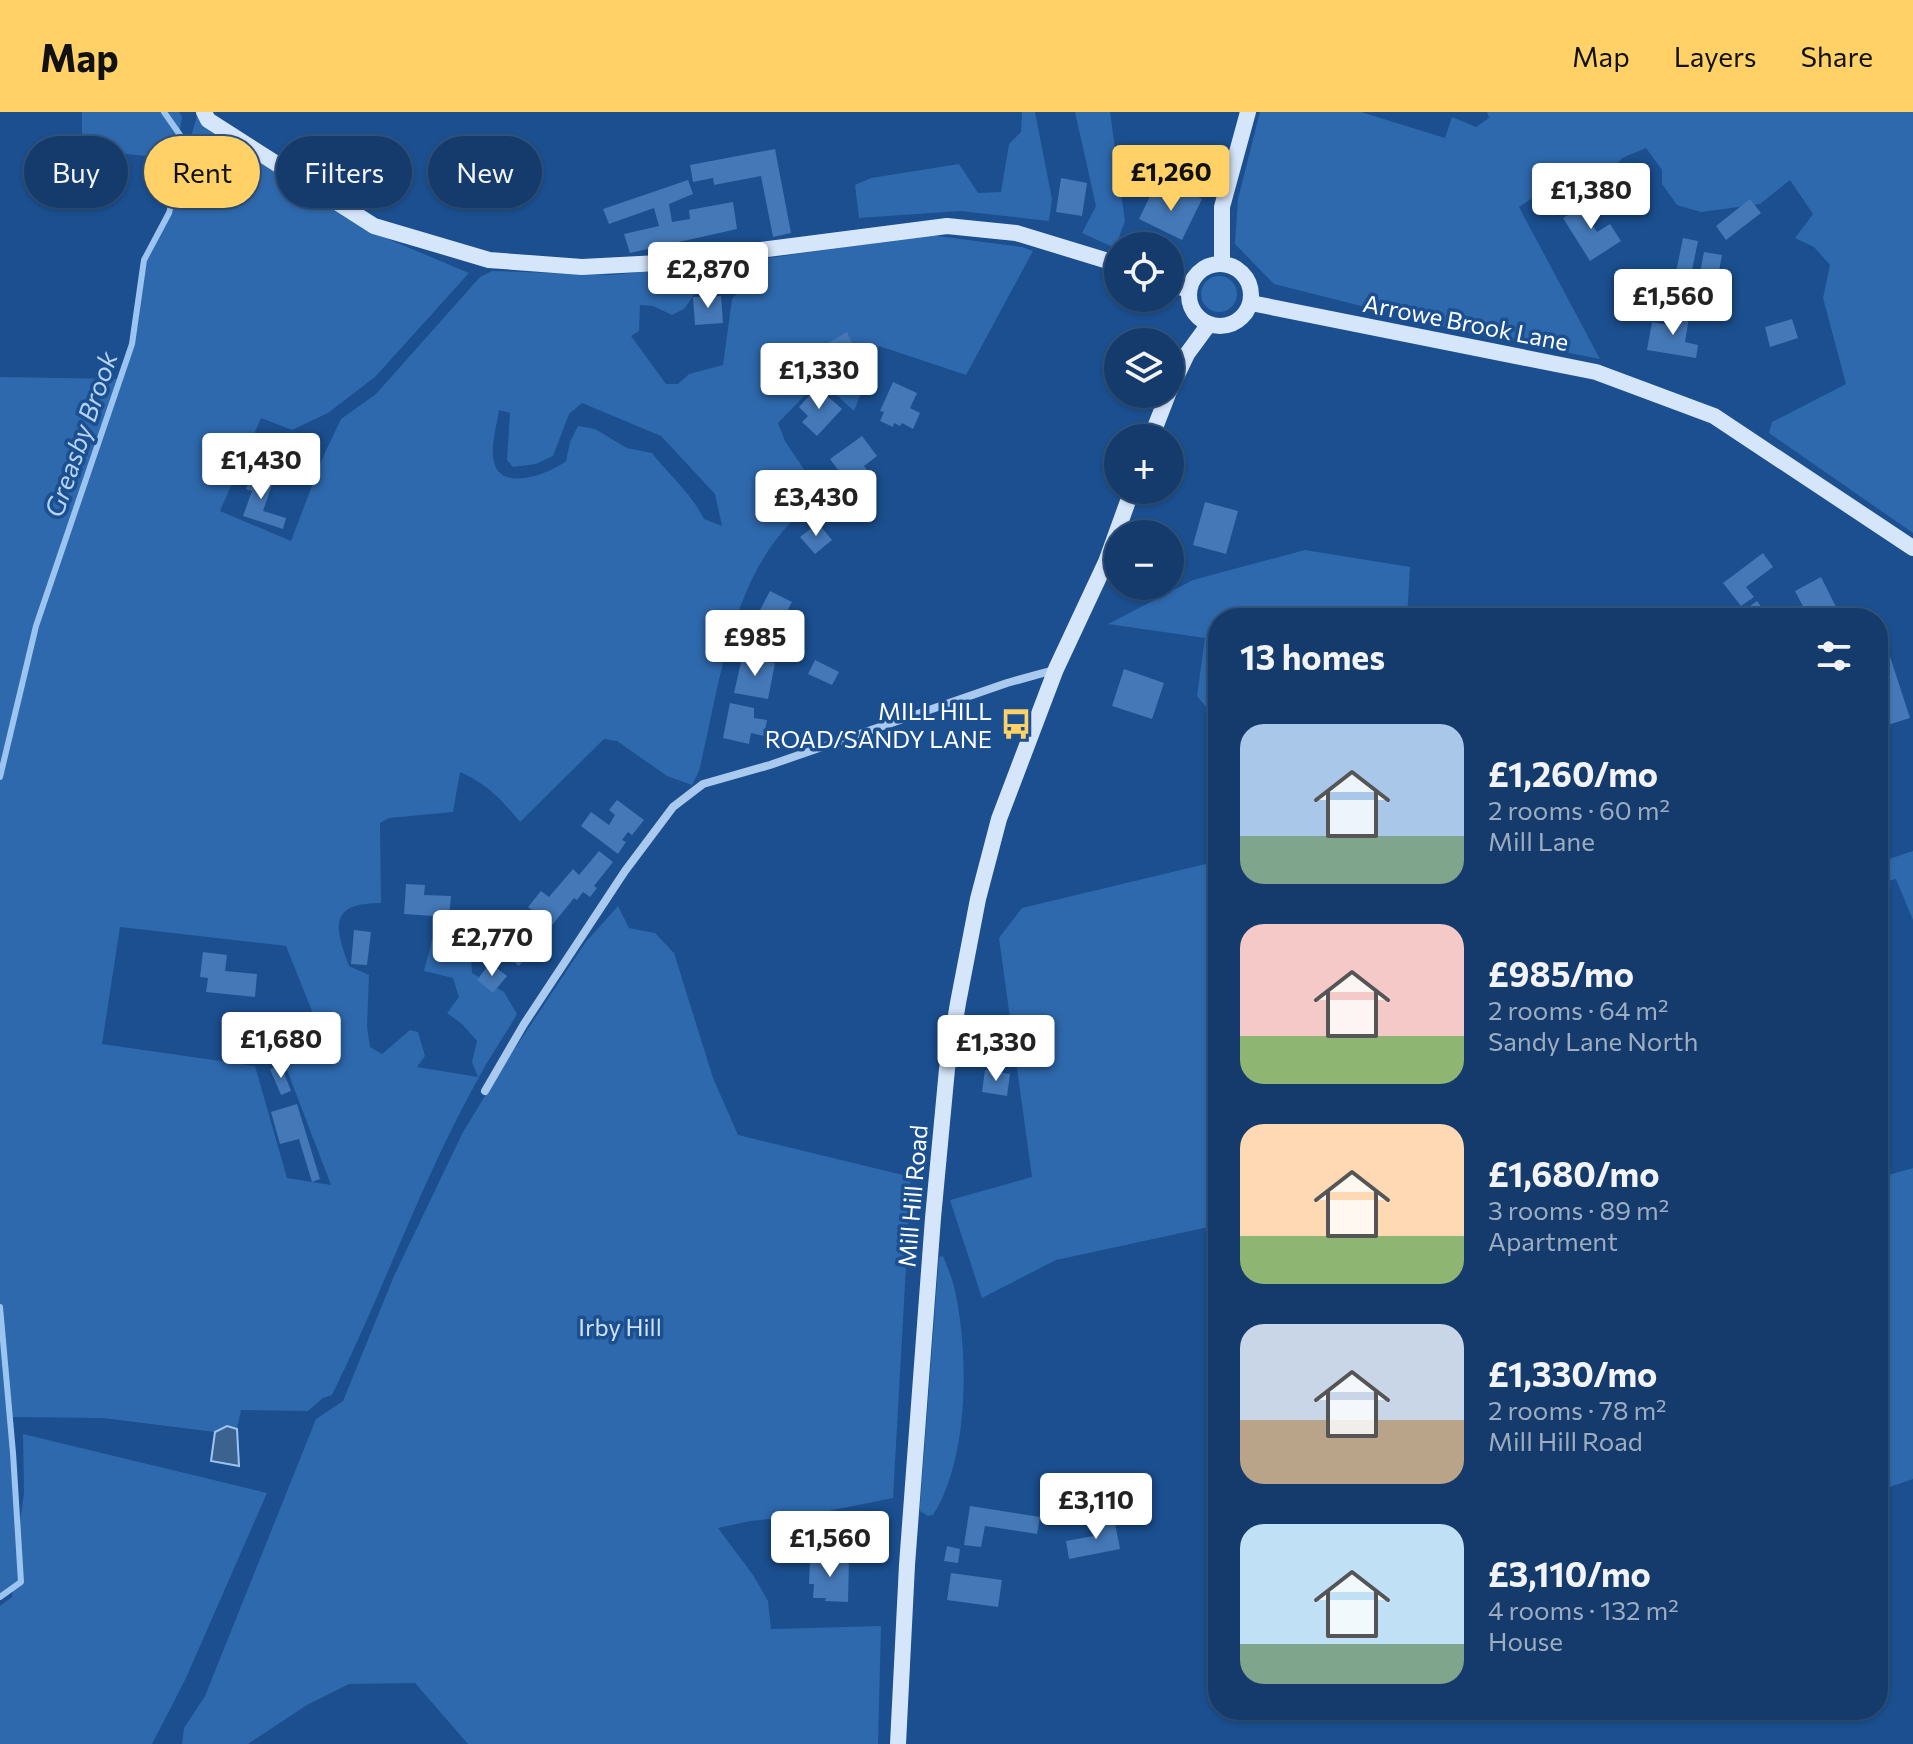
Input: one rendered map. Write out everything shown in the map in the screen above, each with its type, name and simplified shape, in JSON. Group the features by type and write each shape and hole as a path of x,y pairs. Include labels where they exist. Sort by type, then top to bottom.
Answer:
{"street":[{"path":"204,112 208,120 374,226 489,260 582,267 659,263 947,226 1016,233 1104,260"},
{"path":"1222,263 1222,207 1248,112"},
{"path":"1222,263 1245,276 1251,303 1238,320 1226,325 1209,324 1194,313 1188,290 1201,269 1222,263"},
{"path":"1184,288 1188,290"},
{"name":"Arrowe Brook Lane","path":"1251,303 1596,372 1714,416 1913,548"},
{"path":"1184,360 1209,324"},
{"name":"Mill Hill Road","path":"898,1744 913,1490 947,1069 978,899 999,819 1056,669 1106,562 1127,504"},
{"path":"485,1091 524,1024 625,871 673,807 703,784 770,765 1056,669"}],"green space":[{"path":"82,112 179,112 182,117 179,136 144,136 144,156 128,154 128,136 82,136"},
{"path":"1022,112 1035,112 1052,199 1049,221 960,211 859,218 855,185 871,178 959,164 978,193 1001,192 1009,144 1021,132"},
{"path":"1075,112 1110,112 1125,221 1121,232 1104,232 1104,243 1082,233 1096,206"},
{"path":"1260,112 1361,112 1445,138 1452,117 1476,127 1489,118 1487,112 1913,112 1913,533 1769,433 1772,422 1846,384 1823,298 1830,265 1814,247 1795,238 1813,214 1790,180 1760,204 1701,212 1677,205 1662,184 1662,170 1646,148 1622,158 1610,173 1568,184 1565,205 1553,216 1541,207 1537,195 1519,207 1600,359 1468,333 1274,284 1235,244 1238,199"},
{"path":"197,116 227,136 191,136"},
{"path":"260,158 276,169 276,208 335,208 369,231 469,273 375,377 328,413 292,430 261,418 220,511 291,541 341,419 376,394 480,277 492,271 611,275 734,263 930,235 1033,251 966,375 879,346 854,411 820,380 778,423 785,441 823,498 789,524 752,578 729,641 699,771 692,785 667,776 617,741 604,739 520,822 493,793 460,772 453,812 389,818 380,823 381,903 352,907 344,912 339,928 349,966 369,975 367,1026 370,1047 382,1054 410,1030 418,1032 425,1056 417,1067 478,1077 472,1062 477,1041 447,1013 459,997 453,978 424,971 434,933 459,920 471,954 472,973 504,992 517,1014 479,1077 439,1155 332,1395 323,1398 308,1411 241,1410 237,1429 227,1426 215,1432 103,1418 10,1417 18,1535 24,1494 23,1434 267,1493 186,1678 152,1744 0,1744 0,1606 12,1597 13,1588 0,1597 0,377 122,379 132,344 144,260 170,208 260,208","holes":["738,279 742,287 732,299 723,365 689,374 678,384 666,384 631,336 639,331 640,305 653,306 672,315 684,309 696,292","582,403 661,436 715,494 722,526 704,519 687,493 652,453 627,448 595,429 578,426 566,461 549,471 527,478 506,477 498,471 493,450 499,410 510,413 507,460 513,467 536,464 553,456 569,414","120,927 286,946 320,1031 309,1057 291,1054 282,1057 331,1185 287,1178 255,1066 102,1044"]},
{"path":"1219,276 1232,281 1237,294 1232,307 1219,312 1206,307 1201,294 1206,281"},
{"path":"1305,550 1410,567 1408,608 1208,608 1208,709 1197,696 1205,638 1108,624 1154,600 1184,600 1184,585"},
{"path":"1913,851 1913,920 1896,879 1888,881 1888,859"},
{"path":"1208,863 1208,1227 1056,1260 982,1298 950,1200 1032,1177 999,938 1022,908"},
{"name":"Irby Hill","path":"618,906 629,928 655,933 674,953 713,1078 738,1135 911,1177 893,1498 803,1516 750,1521 718,1528 768,1601 771,1629 881,1626 878,1744 468,1744 415,1683 349,1684 307,1705 248,1744 182,1744 184,1728 205,1696 316,1419 343,1401 394,1276 463,1132 585,943"},
{"path":"1913,1168 1913,1479 1888,1488 1888,1175"},
{"path":"943,1256 960,1316 963,1406 954,1466 945,1492 933,1515 928,1516 920,1511 920,1506 939,1257"}],"shaded area":[{"path":"227,1426 237,1429 239,1466 211,1461 215,1432"}],"building":[{"path":"775,149 791,233 773,237 761,176 714,185 713,178 693,182 690,165"},
{"path":"1061,178 1087,183 1082,216 1056,212"},
{"path":"688,180 693,194 669,204 672,222 690,219 689,210 733,202 737,229 630,253 624,234 659,226 654,208 609,224 603,209"},
{"path":"1182,189 1202,199 1184,236 1184,232 1166,232 1139,219 1152,192 1175,204"},
{"path":"1593,199 1600,211 1588,218 1597,232 1610,224 1621,241 1590,261 1563,218"},
{"path":"1750,199 1761,213 1726,240 1716,226"},
{"path":"1683,238 1698,241 1690,280 1675,277"},
{"path":"1704,252 1722,255 1716,287 1698,283"},
{"path":"721,296 723,323 695,325 693,297"},
{"path":"1676,309 1690,311 1685,342 1698,345 1696,358 1647,350 1652,322 1673,326"},
{"path":"1792,319 1798,338 1770,347 1765,327"},
{"path":"847,332 855,349 824,366 816,350"},
{"path":"893,382 917,393 910,408 920,413 913,429 902,423 900,426 894,423 893,427 880,421 884,412 880,411"},
{"path":"817,387 842,409 817,436 802,422 808,416 799,407"},
{"path":"862,436 877,456 864,466 867,470 853,480 849,475 844,478 830,459"},
{"path":"296,448 311,457 297,483 282,475"},
{"path":"253,469 267,473 264,482 272,485 263,511 286,518 283,529 243,516 252,491 246,489"},
{"path":"1205,502 1238,511 1226,554 1193,545"},
{"path":"818,523 832,540 815,554 800,537"},
{"path":"1763,553 1773,567 1746,587 1754,597 1741,606 1723,583"},
{"path":"1821,577 1836,608 1804,608 1795,591"},
{"path":"770,591 792,602 782,621 760,610"},
{"path":"1757,601 1762,608 1747,608"},
{"path":"1888,650 1910,718 1888,725"},
{"path":"742,658 775,663 768,699 734,693"},
{"path":"815,660 839,672 832,685 808,674"},
{"path":"1124,669 1164,683 1152,719 1112,706"},
{"path":"730,703 754,708 754,718 767,720 764,736 751,733 749,744 723,738"},
{"path":"617,800 644,820 632,835 628,832 618,854 581,826 591,812 609,825 615,815 609,810"},
{"path":"599,851 613,862 594,886 597,888 590,897 583,892 577,900 574,898 519,966 501,951 513,937 503,930 511,920 520,929 533,911 528,907 541,891 549,897 573,869 579,875"},
{"path":"406,884 425,885 424,895 451,896 449,917 404,914"},
{"path":"354,930 371,932 367,965 351,964"},
{"path":"203,952 227,955 225,971 257,974 255,997 206,992 208,978 200,977"},
{"path":"490,963 507,976 493,993 477,980"},
{"path":"281,1065 291,1091 281,1095 270,1069"},
{"path":"985,1070 1010,1074 1007,1096 982,1092"},
{"path":"297,1104 320,1179 312,1182 299,1139 280,1144 271,1112"},
{"path":"970,1506 1040,1517 1037,1534 985,1526 981,1547 964,1545"},
{"path":"1114,1518 1120,1549 1069,1559 1066,1541 1099,1535 1096,1521"},
{"path":"947,1546 960,1549 958,1563 944,1561"},
{"path":"810,1559 849,1560 848,1602 813,1598 814,1584 809,1584"},
{"path":"951,1573 1002,1580 998,1607 947,1600"}],"waterway":[{"name":"Greasby Brook","path":"0,777 36,626 132,344 144,260 169,213 187,145 164,112"},
{"name":"Greasby Brook","path":"0,1307 21,1582 0,1597"}],"place":[{"name":"MILL HILL ROAD/SANDY LANE","path":"1016,724"}]}
